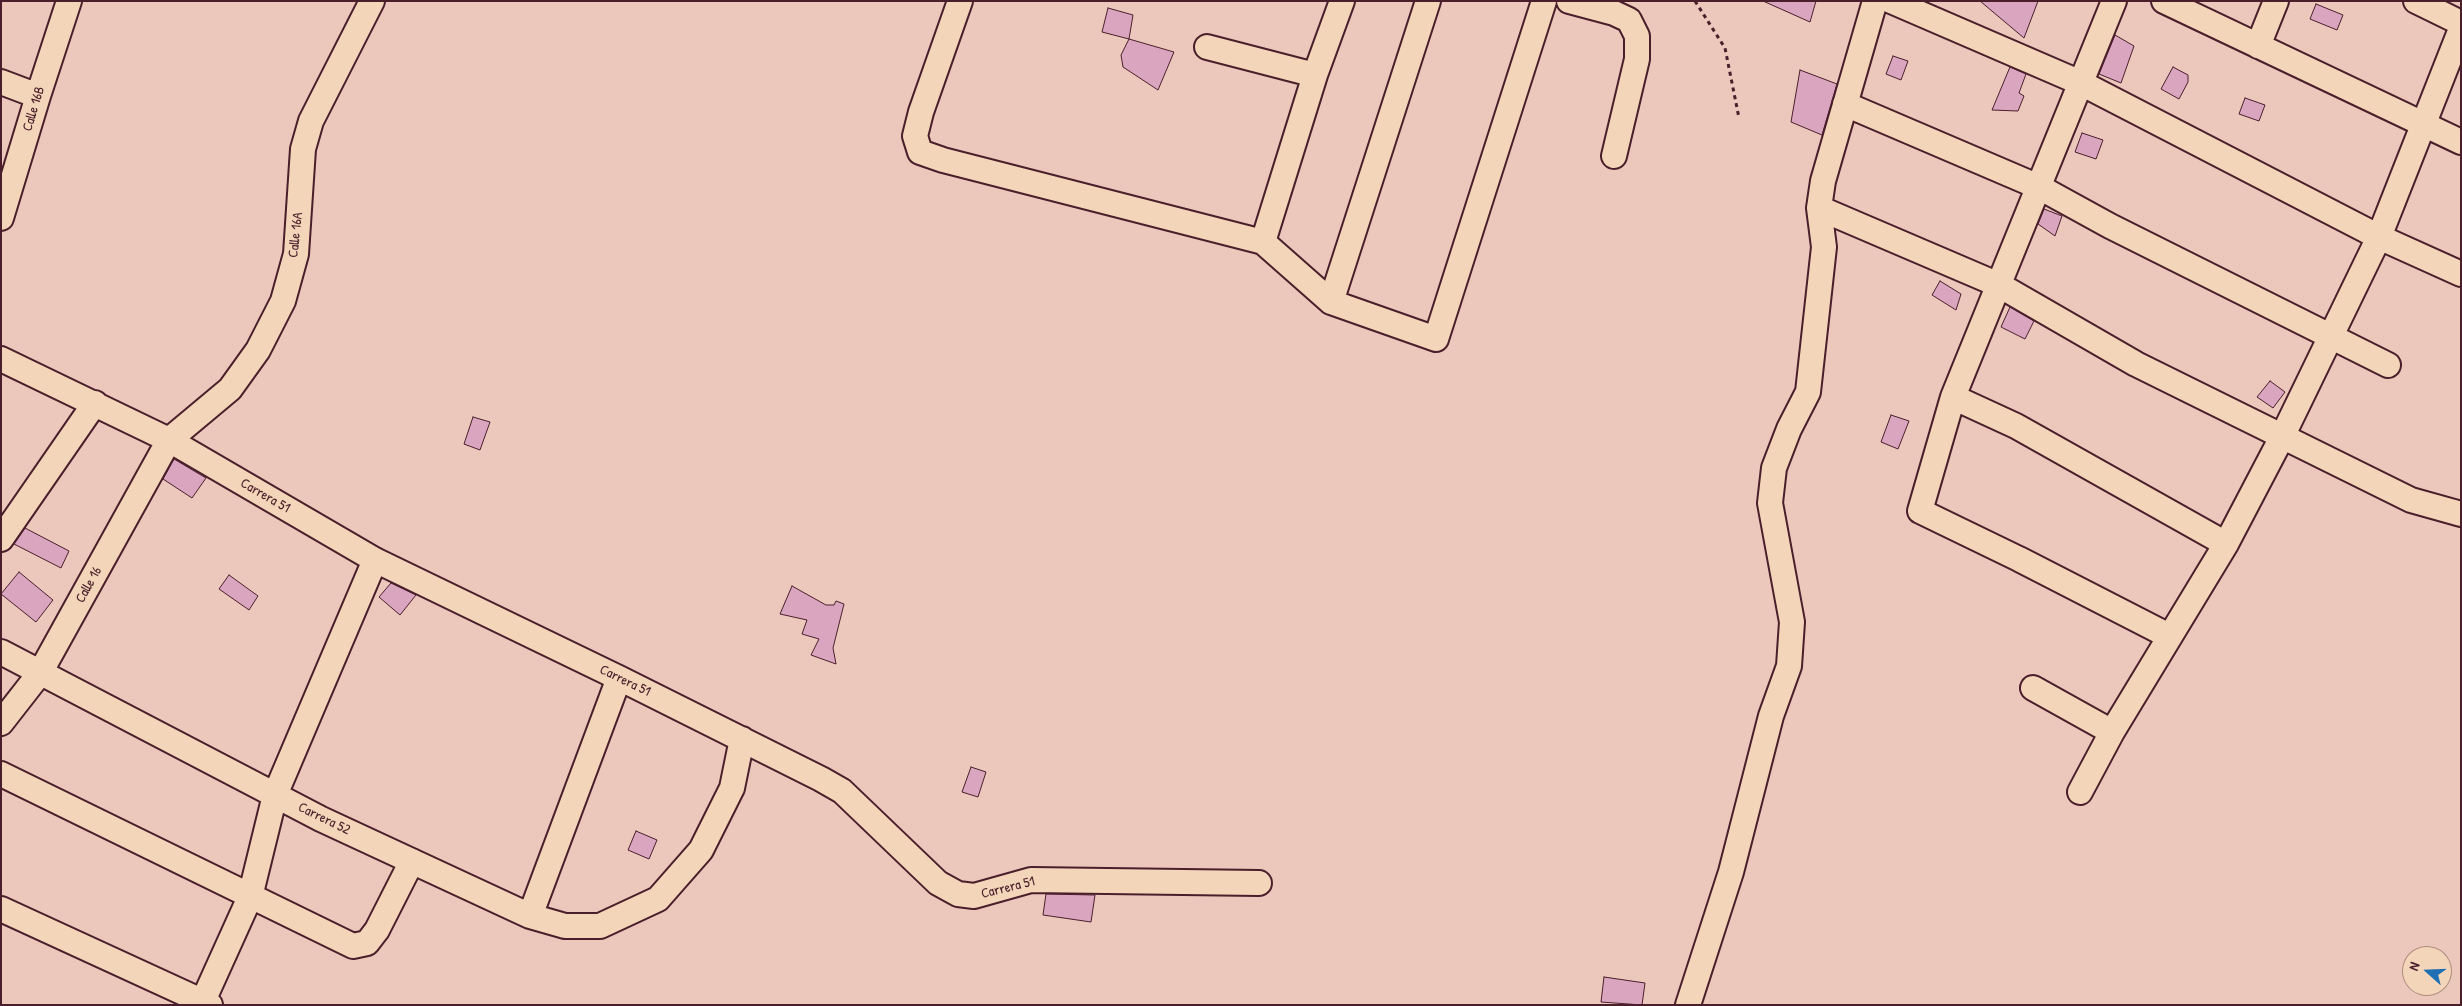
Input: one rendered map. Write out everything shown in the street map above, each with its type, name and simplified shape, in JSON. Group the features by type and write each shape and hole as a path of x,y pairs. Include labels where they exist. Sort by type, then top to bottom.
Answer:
{"street":[{"name":"Calle 16B","path":"1,218 69,1"},
{"name":"Calle 16A","path":"169,440 230,389 258,350 283,301 296,254 302,149 311,121 372,1"},
{"path":"960,1 921,112 915,136 920,152 943,160 1263,242 1331,302 1436,339 1544,1"},
{"path":"1263,242 1315,75 1342,1"},
{"path":"1331,302 1428,1"},
{"path":"1569,1 1614,13 1629,20 1638,36 1637,59 1614,156"},
{"path":"1688,1005 1730,872 1771,716 1789,666 1792,622 1770,503 1774,468 1789,429 1808,392 1824,247 1819,208 1822,181 1875,1"},
{"path":"1892,1 2081,83 2379,237 2461,274"},
{"path":"2114,1 1953,397 1920,511 2170,636"},
{"path":"2164,1 2461,142"},
{"path":"2258,46 2276,1"},
{"path":"2416,1 2461,23"},
{"path":"2080,792 2112,732 2226,544 2282,437 2379,237 2461,29"},
{"path":"1208,47 1315,75"},
{"path":"1,82 38,96"},
{"path":"1845,104 2039,187 2110,226 2388,365"},
{"path":"1819,208 1999,285 2136,364 2411,500 2461,514"},
{"name":"Carrera 51","path":"1,359 169,440 375,560 619,678 842,791 938,883 958,894 974,896 1031,880 1259,883"},
{"path":"1953,397 2016,426 2226,544"},
{"path":"1,539 95,403"},
{"name":"Calle 16","path":"1,723 40,673 169,440"},
{"path":"1,909 206,1003 250,896 275,795 375,560"},
{"name":"Carrera 52","path":"1,652 321,819 530,916 565,926 600,926 658,899 701,850 732,788 742,739"},
{"path":"530,916 619,678"},
{"path":"2033,688 2112,732"},
{"path":"1,774 353,946 367,943 377,930 412,861"}],"path":[{"path":"1695,1 1725,48 1739,118"}],"building":[{"path":"1763,1 1816,1 1810,22"},
{"path":"1980,1 2038,1 2024,38"},
{"path":"2316,4 2343,15 2337,30 2310,19"},
{"path":"1108,8 1133,15 1129,39 1102,32"},
{"path":"2115,35 2134,46 2121,83 2099,74"},
{"path":"1129,39 1174,52 1158,90 1123,67 1121,55"},
{"path":"1893,56 1908,61 1901,80 1886,74"},
{"path":"2010,67 2026,74 2019,93 2024,96 2018,111 1992,110"},
{"path":"2173,67 2188,75 2188,82 2179,99 2161,89"},
{"path":"1800,70 1837,84 1822,135 1791,122"},
{"path":"2245,98 2265,105 2259,121 2239,114"},
{"path":"2082,133 2103,140 2096,159 2075,152"},
{"path":"2044,209 2062,216 2055,236 2038,224"},
{"path":"1940,281 1961,294 1956,310 1932,295"},
{"path":"2010,307 2034,321 2025,339 2001,327"},
{"path":"2270,381 2285,392 2273,408 2257,397"},
{"path":"1891,415 1909,421 1898,449 1881,442"},
{"path":"473,417 490,422 480,450 464,444"},
{"path":"174,459 206,478 192,498 163,479"},
{"path":"25,528 69,551 61,568 14,544"},
{"path":"19,572 53,600 36,622 1,594"},
{"path":"229,575 258,596 249,610 219,589"},
{"path":"391,583 416,595 400,615 379,597"},
{"path":"792,586 826,605 834,605 836,601 844,604 833,648 836,664 811,655 819,639 802,634 807,620 780,614"},
{"path":"971,767 986,772 978,797 962,792"},
{"path":"636,831 657,840 649,859 628,850"},
{"path":"1046,894 1095,895 1091,922 1043,915"},
{"path":"1604,977 1645,983 1642,1005 1601,1002"}]}
